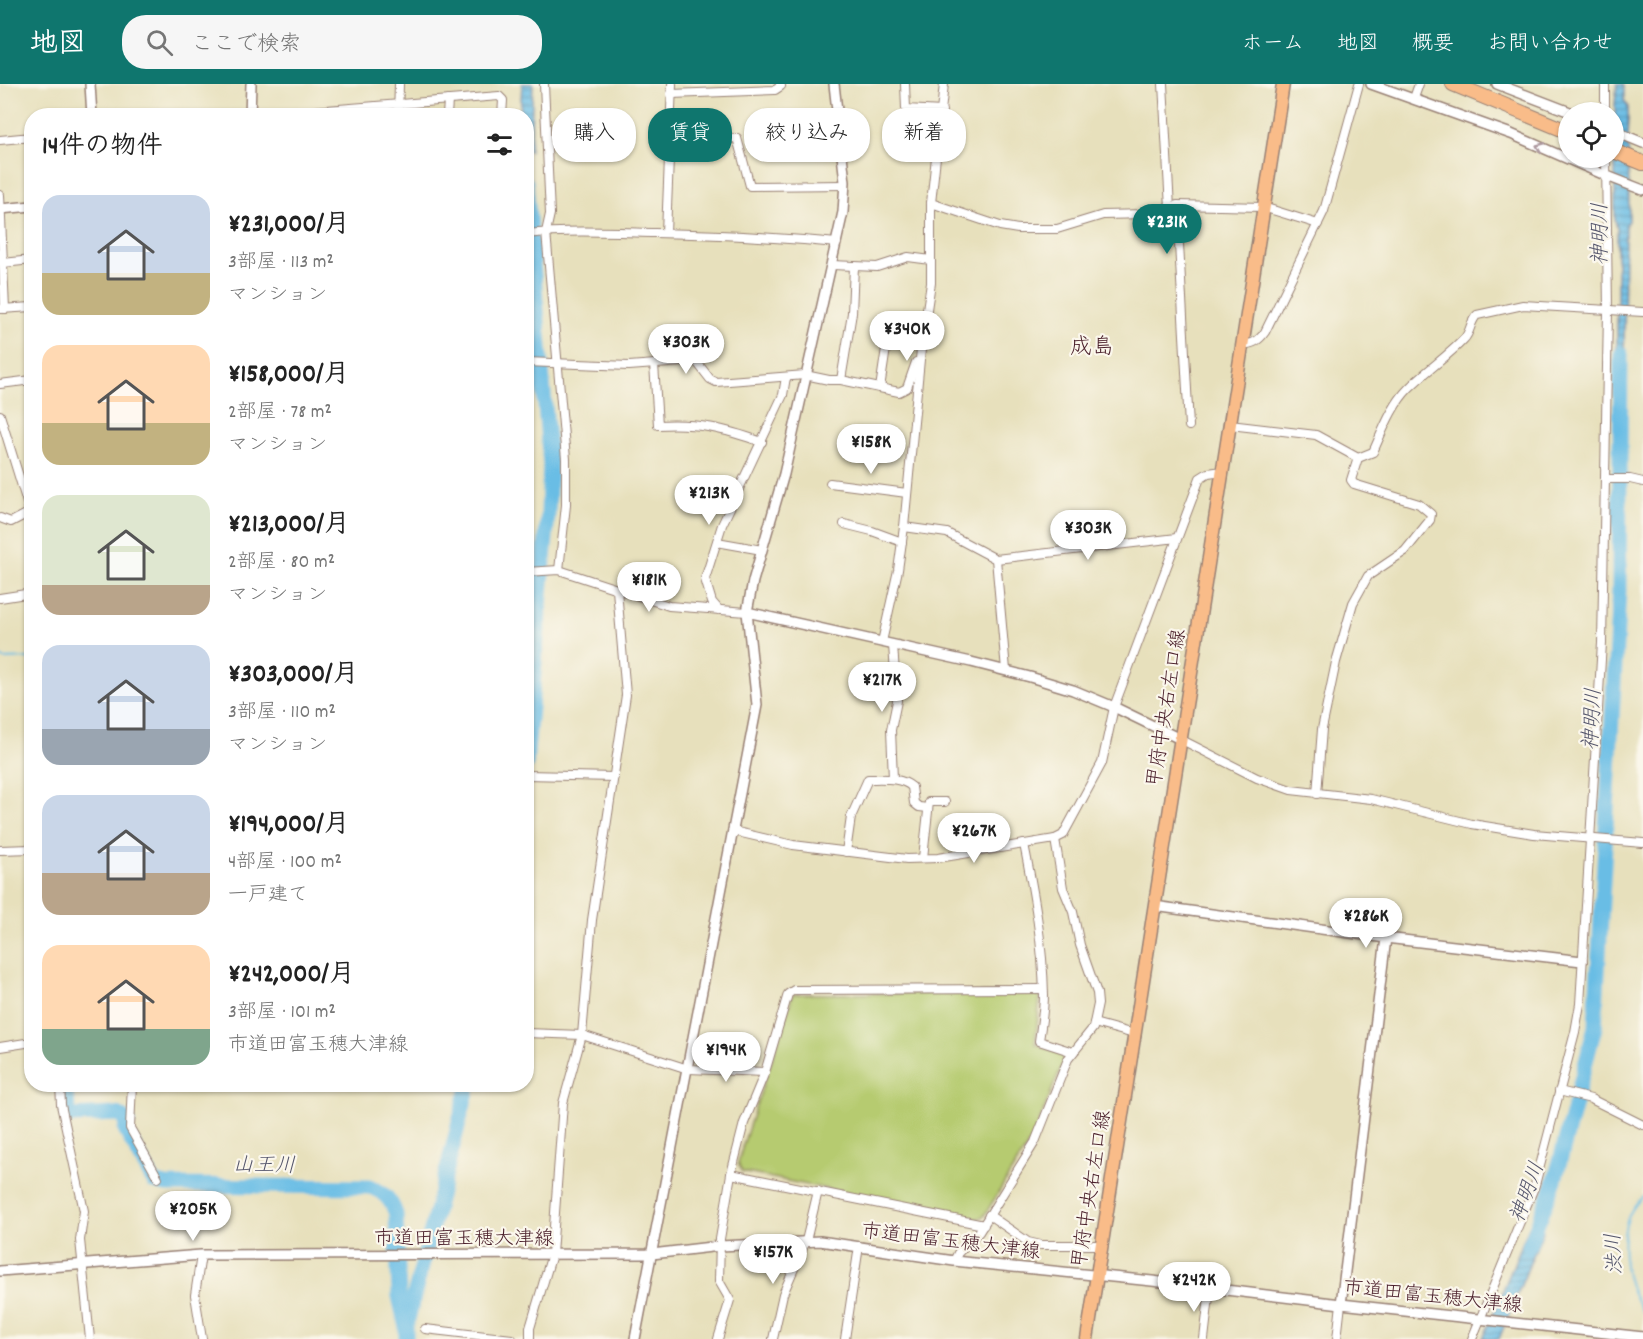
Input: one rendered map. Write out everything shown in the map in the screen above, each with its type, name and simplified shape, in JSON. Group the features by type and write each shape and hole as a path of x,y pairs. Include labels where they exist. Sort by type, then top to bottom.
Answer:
{"highway":[{"path":"1453,84 1558,127"},
{"path":"1624,155 1643,163"}],"main road":[{"name":"甲府中央右左口線","path":"1087,1339 1283,84"}],"street":[{"path":"90,84 92,108"},
{"path":"250,108 251,84"},
{"path":"398,108 399,84"},
{"path":"544,84 550,214 542,232 558,363 566,459 566,505 559,570"},
{"path":"671,108 672,84"},
{"path":"672,94 775,90 781,86 780,84"},
{"path":"635,1339 757,705 747,612 784,474 843,213 845,185 834,84"},
{"path":"905,84 906,108"},
{"path":"942,108 944,84"},
{"path":"1163,84 1170,208 1179,244 1189,426"},
{"path":"1241,345 1252,344 1265,332 1324,211 1359,84"},
{"path":"1371,84 1511,134 1610,178 1643,190"},
{"path":"1414,98 1419,84"},
{"path":"1497,84 1558,107"},
{"path":"1605,84 1605,102"},
{"path":"350,108 499,96 503,100 502,108"},
{"path":"447,100 447,108"},
{"path":"1624,135 1643,143"},
{"path":"0,140 24,138"},
{"path":"732,138 737,138 750,186 845,185"},
{"path":"666,233 668,162"},
{"path":"882,642 898,570 908,493 921,350 931,283 931,203 936,162"},
{"path":"1472,1339 1479,1331 1534,1185 1562,1092 1580,1004 1593,840 1608,479 1610,178 1608,168"},
{"path":"0,195 3,263 2,309 24,308"},
{"path":"931,203 1000,226 1039,230 1057,230 1103,215 1146,214 1177,205 1263,207 1318,224"},
{"path":"1,209 24,207"},
{"path":"534,233 666,233 780,237 837,243"},
{"path":"832,265 877,267 908,257 931,260"},
{"path":"3,263 24,262"},
{"path":"842,380 852,313 854,266"},
{"path":"1358,458 1373,452 1389,416 1400,399 1409,388 1451,353 1468,335 1477,315 1523,305 1643,312"},
{"path":"880,388 888,335"},
{"path":"534,362 629,366 696,361 710,379 717,382 806,375 899,392 907,388 921,350"},
{"path":"654,364 658,425 687,424 715,427 762,442"},
{"path":"719,610 712,602 705,579 722,525 783,395 786,377"},
{"path":"0,384 24,381"},
{"path":"0,415 24,490"},
{"path":"1230,425 1316,435 1358,458"},
{"path":"1317,794 1322,729 1338,650 1353,603 1368,576 1405,551 1430,520 1431,514 1419,504 1354,484 1351,480 1358,458"},
{"path":"733,831 793,845 907,859 938,858 1055,839 1063,835 1102,763 1114,707 1200,478 1208,473 1223,471"},
{"path":"1608,479 1643,482"},
{"path":"830,483 908,493"},
{"path":"0,518 11,522 24,516"},
{"path":"844,524 902,542"},
{"path":"904,527 948,533 996,559 1177,538"},
{"path":"717,542 762,550"},
{"path":"996,559 1006,670"},
{"path":"534,572 559,570 669,606 747,612 1006,670 1073,690 1114,707 1274,785 1292,790 1371,800 1472,824 1593,840 1643,843"},
{"path":"530,1339 530,1328 552,1254 563,1103 582,1035 592,920 626,695 617,590"},
{"path":"0,598 24,594"},
{"path":"893,645 897,701 891,730 893,779"},
{"path":"534,775 614,777"},
{"path":"846,852 851,817 868,779 893,779 908,783 912,787 914,803 919,807 928,808"},
{"path":"923,858 929,802 945,802"},
{"path":"954,1261 984,1225 1035,1142 1072,1052 1093,1028 1098,1004 1097,993 1080,945 1073,912 1063,888 1055,839"},
{"path":"1024,844 1042,956 1040,1041 1072,1052"},
{"path":"0,850 24,849"},
{"path":"1154,906 1582,962"},
{"path":"1337,1339 1386,938"},
{"path":"718,1339 730,1300 719,1281 720,1246 731,1174 744,1123 765,1072 788,994 794,990 1043,989"},
{"path":"1094,1023 1134,1034"},
{"path":"534,1033 582,1035 688,1069 765,1072"},
{"path":"0,1047 24,1043"},
{"path":"60,1092 61,1105 84,1211 80,1240 90,1339"},
{"path":"132,1092 130,1128 158,1178"},
{"path":"1562,1092 1591,1099 1643,1125"},
{"path":"731,1174 984,1225"},
{"path":"773,1339 783,1294 806,1241 818,1191"},
{"path":"989,1215 1028,1242 1041,1245 1101,1245"},
{"name":"市道田富玉穂大津線","path":"0,1272 201,1255 652,1254 720,1246 820,1241 954,1261 1643,1336"},
{"path":"845,1339 859,1246"},
{"path":"201,1255 195,1295 202,1339"},
{"path":"1204,1339 1209,1288"},
{"path":"425,1329 512,1339"}],"green space":[{"path":"1036,993 1040,997 1035,1044 1060,1052 1064,1055 1064,1060 1033,1137 984,1216 977,1219 742,1172 738,1163 744,1142 794,994"}],"water":[{"path":"522,84 533,84 532,108 520,108"},
{"path":"1617,84 1624,84 1624,100 1628,106 1629,221 1625,226 1624,373 1617,373 1615,168 1624,168 1624,102 1615,102"},
{"path":"1529,1227 1543,1231 1499,1339 1483,1339"}],"waterway":[{"path":"534,277 550,464 548,514 534,673"},
{"name":"神明川","path":"1529,1246 1555,1180 1595,1027 1619,591 1621,354"},
{"name":"山王川","path":"0,656 4,659 24,658"},
{"name":"山王川","path":"66,1092 69,1116 117,1114 128,1121 125,1130 154,1182 166,1185 369,1187 383,1194 392,1204 396,1214 399,1296 406,1327 406,1339"},
{"path":"407,1323 467,1092"},
{"name":"渋川","path":"1643,1197 1629,1215 1624,1238 1627,1275 1634,1296 1643,1312"}],"district":[{"name":"成島","path":"1092,345"}]}
